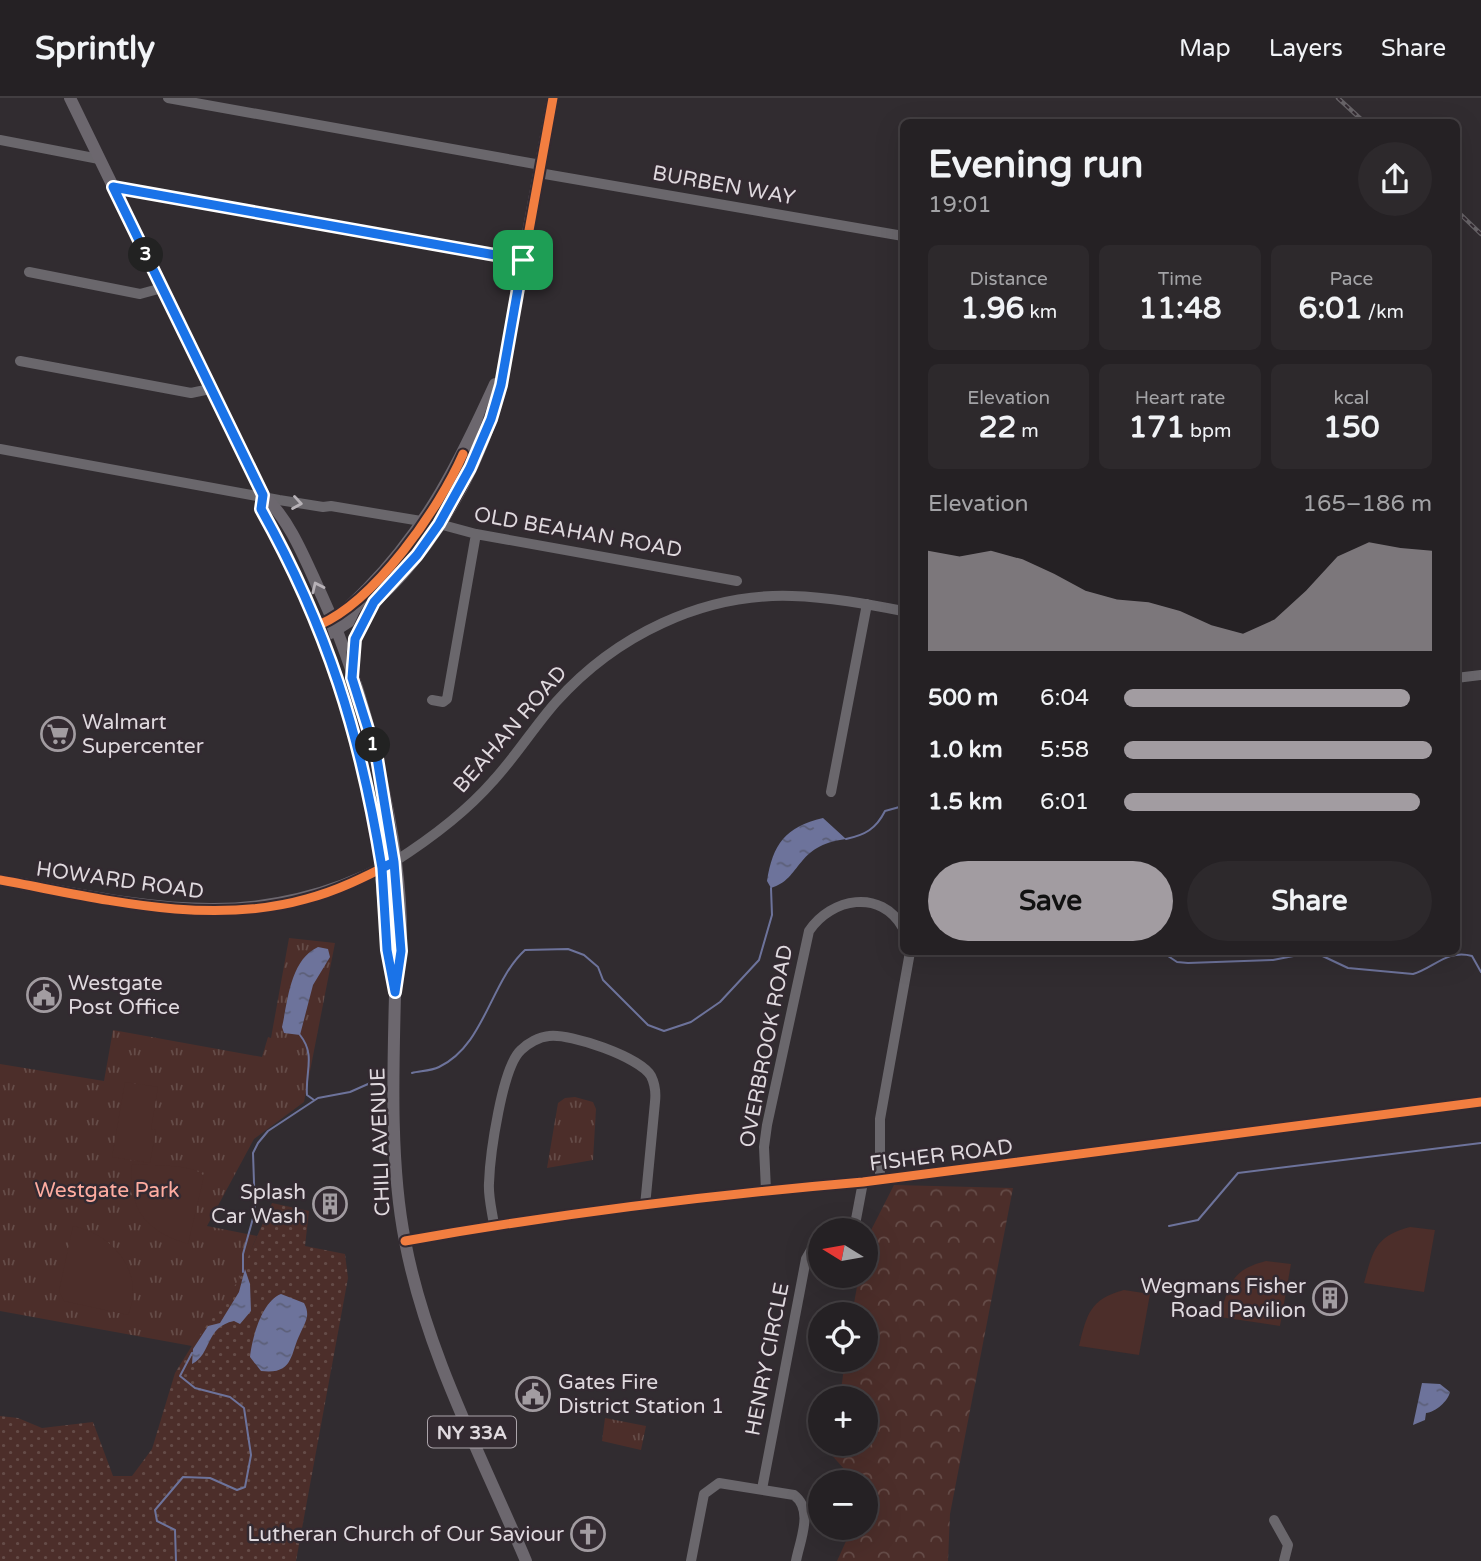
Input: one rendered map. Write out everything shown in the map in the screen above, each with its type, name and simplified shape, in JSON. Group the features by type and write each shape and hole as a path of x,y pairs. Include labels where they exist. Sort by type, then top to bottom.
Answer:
{"main road":[{"name":"CHILI AVENUE","path":"70,98 263,495 278,509 335,625 377,758 394,862 401,951 395,992 396,1184 405,1241 419,1297 448,1376 526,1561"},
{"path":"352,678 355,639 374,602 417,555 439,524 470,468 491,419 504,365 553,98"},
{"path":"335,625 384,572 423,522 459,464 504,365"},
{"name":"CHILI AVENUE","path":"263,495 261,509 321,631 357,738 382,868 387,950 395,992"},
{"path":"321,631 374,602"},
{"name":"HOWARD ROAD","path":"0,880 149,905 216,911 304,900 355,882 394,862"}],"street":[{"name":"BURBEN WAY","path":"168,98 900,235"},
{"path":"0,139 99,159"},
{"path":"113,187 523,260"},
{"path":"29,272 140,294 162,288"},
{"path":"20,361 191,393 210,388"},
{"name":"OLD BEAHAN ROAD","path":"0,449 310,505 439,524 476,534 737,581"},
{"path":"432,700 443,702 447,699 476,534"},
{"name":"BEAHAN ROAD","path":"394,862 472,803 555,704 587,671 647,630 705,607 747,599 792,596 900,610"},
{"path":"831,792 867,604"},
{"path":"1460,678 1481,675"},
{"name":"OVERBROOK ROAD","path":"766,1191 764,1147 767,1125 804,944 816,920 843,903 862,902 891,913 900,924"},
{"path":"880,1180 880,1119 909,955"},
{"path":"494,1225 489,1184 507,1071 522,1048 535,1040 550,1036 571,1038 631,1059 650,1075 656,1089 645,1206"},
{"name":"FISHER ROAD","path":"405,1241 494,1225 766,1191 880,1180 1481,1102"},
{"path":"856,1218 863,1182"},
{"name":"HENRY CIRCLE","path":"762,1489 808,1256"},
{"path":"691,1561 702,1502 708,1489 719,1483 793,1495 803,1504 805,1517 796,1561"},
{"path":"1273,1520 1288,1545 1284,1561"}],"green space":[{"name":"Westgate Park","path":"289,938 335,943 304,1102 254,1139 207,1226 257,1236 238,1281 192,1346 0,1311 0,1064 104,1081 113,1030 262,1057 268,1037 271,1038"},
{"path":"125,1082 158,1087 151,1129 156,1130 150,1163 112,1157"},
{"path":"575,1097 593,1102 596,1109 593,1160 547,1168 558,1103 565,1098"},
{"path":"132,1164 181,1167 204,1176 188,1244 160,1232 142,1216 133,1194"},
{"path":"894,1185 1013,1188 950,1514 948,1561 837,1561 847,1540 878,1540 878,1470 845,1470 833,1456 878,1456 878,1386 842,1386 843,1372 878,1372 878,1302 854,1302 857,1288 878,1288 877,1218"},
{"path":"272,1203 309,1211 305,1246 345,1254 348,1278 296,1561 0,1561 0,1416 18,1418 42,1428 93,1422 113,1476 132,1476 152,1449 175,1373 249,1254"},
{"path":"73,1226 101,1237 122,1258 133,1284 128,1315 64,1301 59,1291"},
{"path":"1410,1227 1435,1230 1424,1292 1364,1283 1377,1246 1389,1235"},
{"path":"1266,1261 1291,1264 1280,1326 1220,1317 1233,1280 1245,1269"},
{"path":"1124,1290 1150,1294 1139,1355 1079,1346 1092,1309 1104,1298"},
{"path":"605,1418 646,1426 641,1450 602,1441"}],"water":[{"path":"823,818 846,839 829,842 817,848 781,884 771,888 767,881 777,847 799,826"},
{"path":"318,947 328,949 330,957 313,985 300,1035 284,1033 282,1027 296,971 301,961"},
{"path":"245,1269 250,1284 251,1311 240,1324 234,1321 218,1329 203,1354 192,1364 193,1349 208,1326 220,1323 239,1292"},
{"path":"281,1294 304,1303 306,1319 292,1356 285,1366 280,1370 261,1371 250,1357 253,1340 263,1312 274,1298"},
{"path":"1422,1383 1440,1384 1450,1392 1441,1406 1426,1413 1425,1420 1413,1425"}],"waterway":[{"path":"846,839 869,830 885,811 900,807"},
{"path":"412,1073 439,1067 467,1044 503,979 525,950 568,949 584,955 598,967 603,980 648,1025 664,1031 691,1022 720,1002 759,960 772,915 771,888"},
{"path":"1166,955 1177,962 1188,963 1273,960 1299,955"},
{"path":"1320,955 1348,968 1413,974 1455,955"},
{"path":"1455,955 1460,955"},
{"path":"1460,955 1472,956 1481,972"},
{"path":"300,1035 309,1057 307,1095 314,1100"},
{"path":"243,1272 243,1254 255,1211 253,1153 258,1143 268,1131 318,1098 350,1092 377,1080"},
{"path":"1169,1226 1198,1220 1238,1173 1481,1143"},
{"path":"176,1561 175,1530 157,1521 155,1510 183,1477 210,1478 237,1490 245,1487 251,1455 244,1408 230,1397 195,1388 180,1376 192,1353"}],"railway":[{"path":"1338,98 1361,119"},
{"path":"1460,214 1481,234"}],"cycle path":[{"path":"0,880 153,907 230,910 268,907 317,896 394,862 379,769 354,680 353,653 364,617 387,585 427,541 448,510 475,458 489,422 501,385 553,98"},
{"path":"381,868 357,738 319,625 362,596 383,575 422,526 463,454"},
{"path":"405,1241 633,1206 863,1182 1481,1102"}],"place":[{"name":"Walmart Supercenter","path":"58,734"},
{"name":"Westgate Post Office","path":"44,995"},
{"name":"Splash Car Wash","path":"330,1204"},
{"name":"Wegmans Fisher Road Pavilion","path":"1330,1298"},
{"name":"Gates Fire District Station 1","path":"533,1394"},
{"name":"Lutheran Church of Our Saviour","path":"588,1534"}],"route":[{"path":"523,260 113,187 263,495 261,509 319,625 357,738 382,868 394,862 401,951 395,992 387,950 382,868 394,862 377,758 352,678 355,639 374,602 417,555 439,524 470,468 491,419 501,385 523,260"}]}
